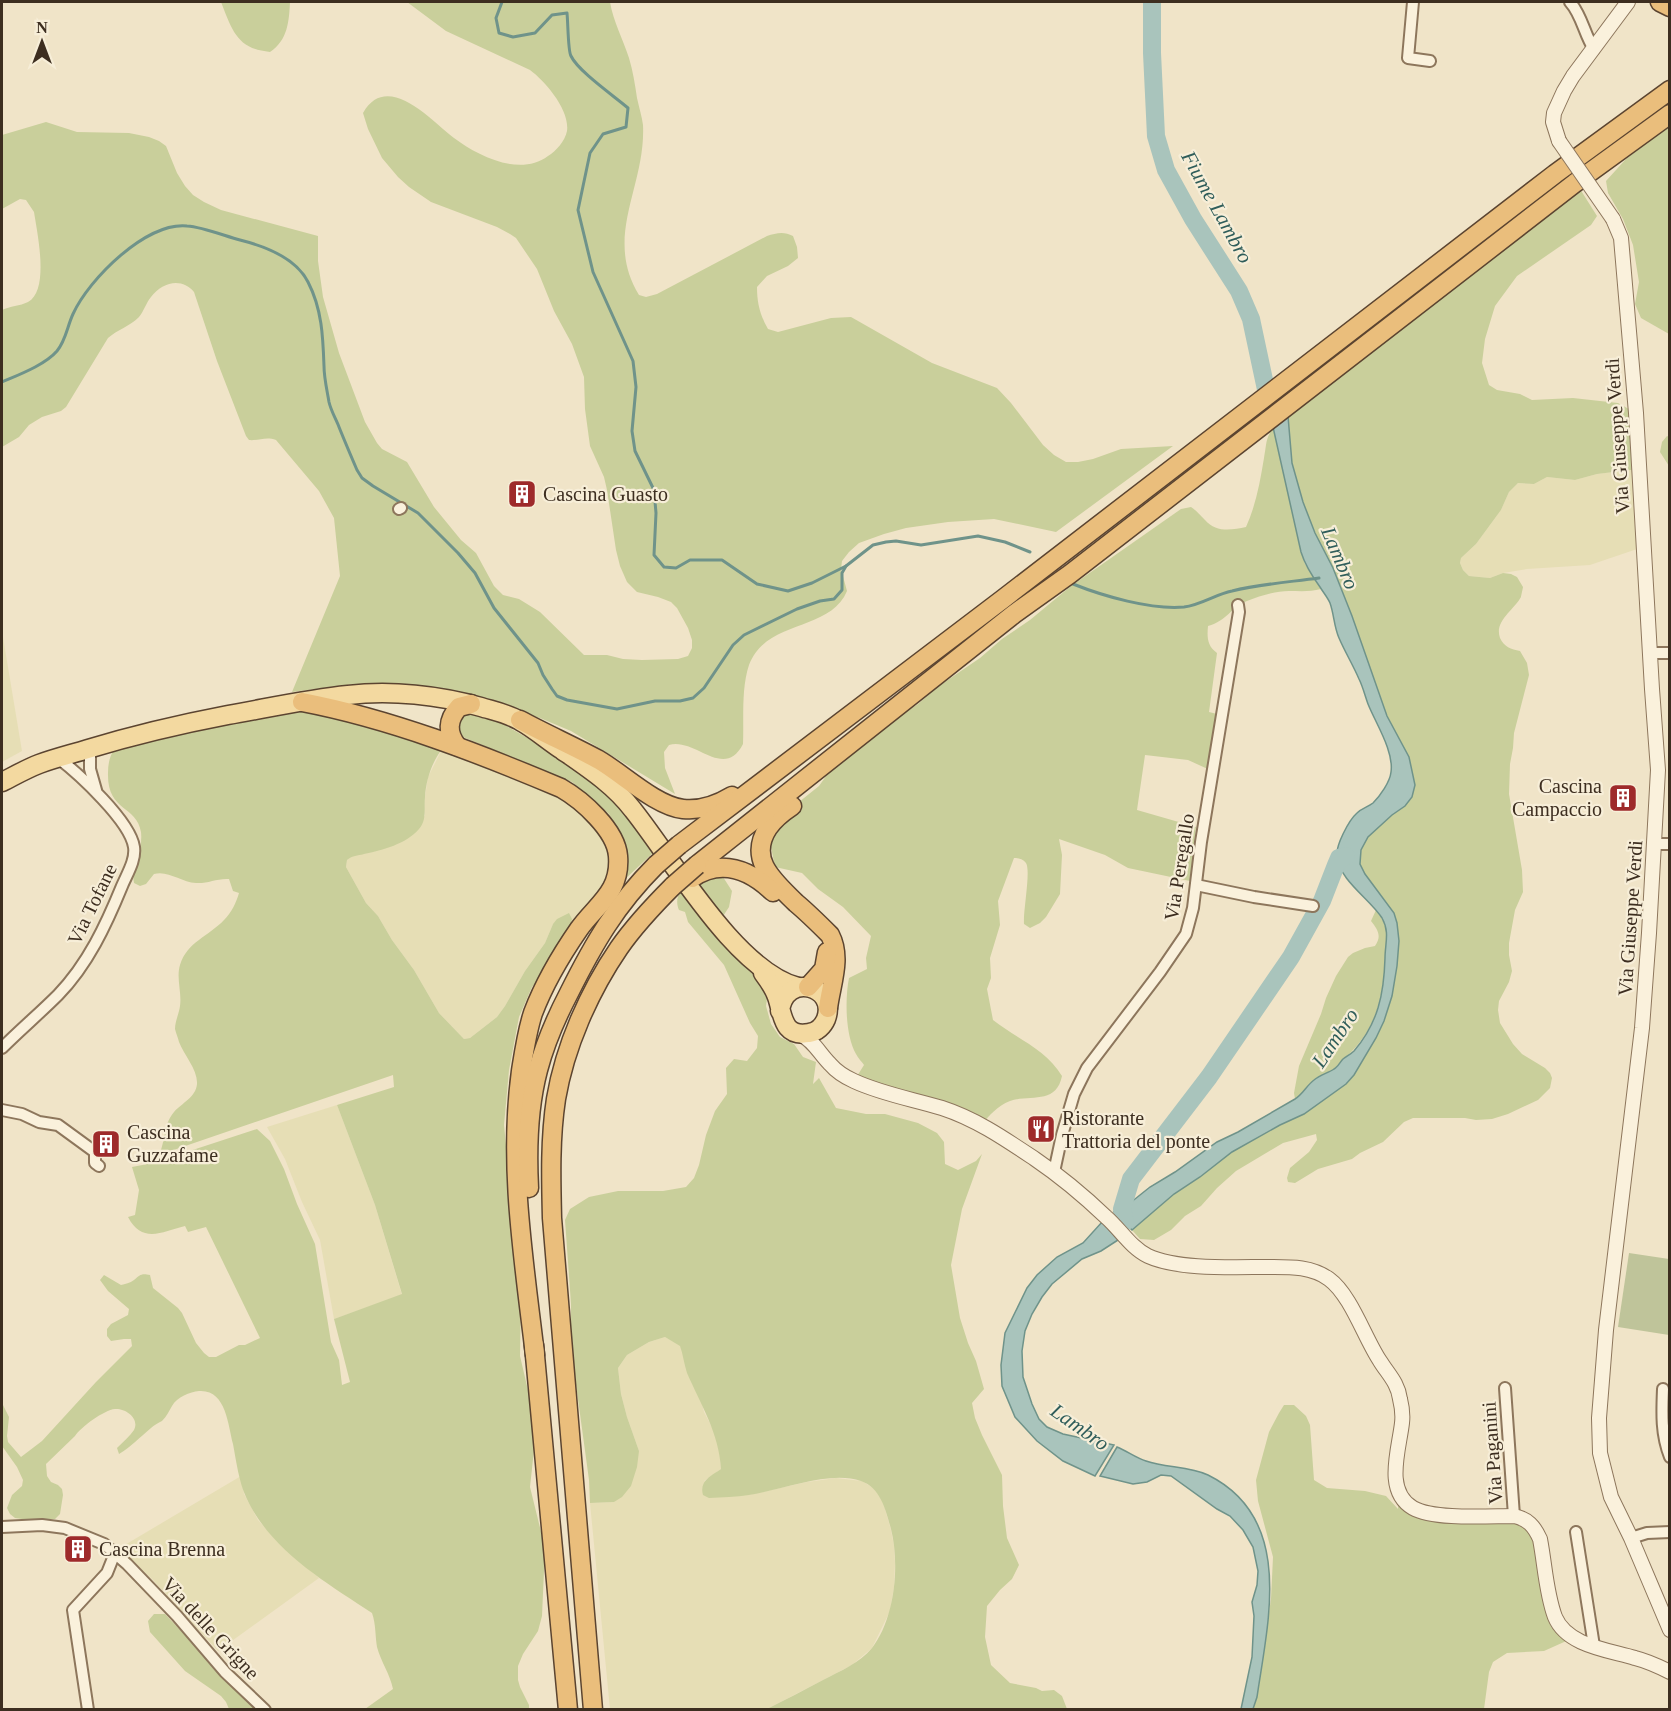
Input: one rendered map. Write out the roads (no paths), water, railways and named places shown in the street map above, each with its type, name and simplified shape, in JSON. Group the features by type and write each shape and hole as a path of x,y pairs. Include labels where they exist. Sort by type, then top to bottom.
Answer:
{"highway":[{"path":"1660,2 1669,4"},
{"path":"1555,174 1581,146 1653,90 1670,73"},
{"path":"535,1356 528,1178 529,1134 537,1071 550,1032 583,964 599,936 639,883 680,845 1555,174 1670,90"},
{"path":"593,1710 552,1218 551,1154 560,1079 571,1043 589,998 620,948 649,911 694,872 1014,614 1167,500 1575,183 1670,114"},
{"path":"520,720 600,760 664,803 681,809 697,810 715,805 730,797 891,677 959,632"},
{"path":"826,1016 836,961 834,942 830,935 771,878 761,860 762,838 772,822 859,747 910,697"},
{"path":"302,702 340,709 378,720 457,746 550,783 575,796 614,839 618,855 617,870 609,894 579,928 551,974 533,1014 523,1057 517,1104 516,1164 520,1233 535,1356 568,1710"},
{"path":"457,746 449,732 451,719 459,707 471,704"},
{"path":"694,872 723,868 744,872 763,882 819,935 827,953 824,969 803,987"}],"main road":[{"path":"2,782 40,764 90,748 206,719 349,694 433,697 471,704 520,720 601,777 619,794 633,809 689,887 728,935 759,966 779,981 815,990 821,994 825,1000 826,1016 813,1032 800,1034 788,1028 781,1017 773,987 759,966"},
{"path":"780,1011 787,994 803,987"}],"street":[{"path":"1413,2 1408,58 1430,61"},
{"path":"1570,2 1576,9 1586,38 1594,49 1628,2"},
{"name":"Via Giuseppe Verdi","path":"1594,49 1573,76 1557,106 1553,122 1559,141 1613,219 1621,238 1636,413 1658,770 1642,1028 1606,1330 1599,1418 1600,1453 1611,1497 1670,1630"},
{"name":"Via Peregallo","path":"1054,1172 1074,1094 1088,1068 1186,934 1193,908 1201,842 1239,612 1238,605"},
{"path":"1650,653 1670,653"},
{"name":"Via Tofane","path":"90,748 90,769 96,791"},
{"name":"Via Tofane","path":"2,1048 64,988 90,954 133,860 134,847 127,830 96,791 58,758"},
{"path":"1654,844 1670,844"},
{"path":"1196,885 1313,906"},
{"path":"826,1016 823,1033 827,1053 835,1069"},
{"path":"800,1034 812,1042 835,1069 854,1081 957,1114 996,1133 1054,1172 1148,1256 1180,1265 1292,1267 1314,1271 1330,1280 1358,1320 1379,1361 1392,1377 1398,1390 1402,1420 1396,1482 1405,1502 1423,1513 1523,1518 1536,1529 1540,1539 1551,1605 1558,1623 1573,1638 1651,1662 1670,1672"},
{"path":"2,1110 22,1114 39,1122 58,1125 95,1152 95,1163 99,1166"},
{"name":"Via Paganini","path":"1505,1388 1514,1516"},
{"path":"1663,1389 1662,1426 1664,1442 1670,1457"},
{"name":"Via delle Grigne","path":"2,1527 42,1525 65,1528 104,1544 177,1616 225,1672 264,1710"},
{"path":"1576,1532 1594,1646"},
{"path":"1631,1538 1647,1533 1670,1532"},
{"path":"88,1710 74,1610 106,1572 115,1553"}],"water":[{"path":"1288,416 1292,463 1303,502 1352,616 1387,716 1409,757 1415,785 1412,797 1405,806 1368,837 1361,850 1360,864 1394,913 1397,923 1399,941 1392,996 1376,1038 1346,1084 1304,1114 1232,1152 1174,1194 1132,1230 1114,1212 1217,1142 1295,1099 1314,1080 1335,1068 1354,1051 1369,1030 1381,996 1386,928 1377,911 1349,882 1339,866 1337,852 1343,834 1354,816 1373,803 1384,789 1391,772 1390,755 1360,682 1337,634 1330,603 1309,570 1301,552 1273,427"},
{"path":"1102,1222 1118,1240 1082,1259 1052,1284 1032,1314 1025,1331 1022,1351 1023,1377 1039,1419 1047,1427 1063,1434 1114,1445 1095,1476 1063,1461 1037,1441 1015,1417 1002,1386 1001,1365 1005,1333 1027,1288 1037,1275 1057,1257 1083,1243"},
{"path":"1117,1447 1146,1461 1208,1475 1236,1494 1254,1517 1265,1544 1269,1574 1269,1605 1262,1667 1253,1709 1241,1709 1252,1657 1254,1616 1252,1602 1258,1571 1253,1547 1243,1530 1230,1516 1171,1476 1161,1475 1147,1482 1133,1484 1100,1476"}],"waterway":[{"path":"502,2 496,18 499,33 513,37 535,33 552,15 567,13 571,56 588,76 628,108 626,127 603,134 590,153 578,210 593,272 633,361 636,387 632,431 635,451 654,490 656,513 654,555 664,567 676,568 690,560 722,560 757,584 788,591 812,583 846,566 873,545 886,542 896,541 921,545 978,536 1005,542 1030,552"},
{"name":"Fiume Lambro","path":"1152,2 1156,136 1166,170 1193,219 1239,291 1251,319 1272,408"},
{"path":"2,382 39,365 57,351 81,300 105,270 121,255 154,233 171,227 200,228 278,254 296,266 303,274 313,292 319,313 324,375 330,405 357,470 362,478 373,486 418,513 458,553 475,573 494,608 538,663 557,696 617,709 655,701 680,701 693,698 704,688 733,645 744,635 797,609 834,599 842,590 842,573 846,566"},
{"path":"1073,584 1127,601 1157,606 1184,607 1226,592 1319,578"},
{"name":"Lambro","path":"1125,1222 1122,1209 1131,1179 1209,1077 1291,957 1322,901 1339,858 1346,856"}],"place":[{"name":"Cascina Guasto","path":"522,494"},
{"name":"Cascina Campaccio","path":"1623,798"},
{"name":"Ristorante Trattoria del ponte","path":"1041,1129"},
{"name":"Cascina Guzzafame","path":"106,1144"},
{"name":"Cascina Brenna","path":"78,1549"}]}
